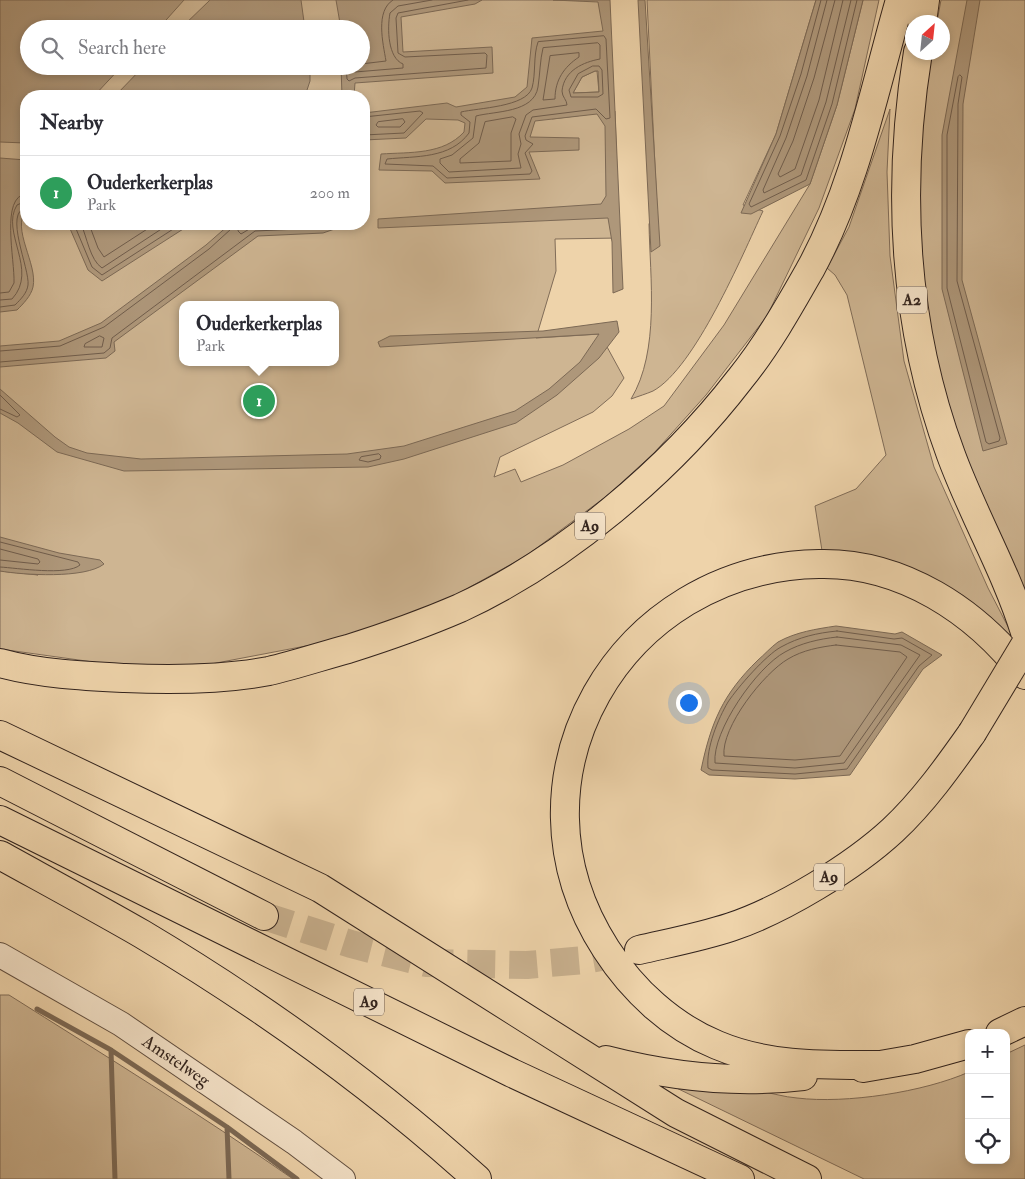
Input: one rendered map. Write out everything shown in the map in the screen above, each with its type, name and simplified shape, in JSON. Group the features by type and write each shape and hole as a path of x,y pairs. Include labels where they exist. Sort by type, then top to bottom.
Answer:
{"highway":[{"name":"A9","path":"0,663 87,676 139,678 196,679 269,671 401,632 462,606 516,577 572,541 651,476 696,431 741,378 780,318 811,266 845,190 875,95 900,0"},
{"path":"923,15 925,0"},
{"name":"A2","path":"917,60 910,98 905,201 914,316 934,407 951,456 984,536 1017,607 1025,632"},
{"path":"880,1066 800,1065 765,1060 739,1053 692,1033 645,998 616,964 592,928 575,885 568,860 565,813 567,781 577,741 591,705 609,674 628,647 650,626 675,606 702,591 731,579 772,567 826,564 857,566 914,584 952,604 973,620 1000,645 1025,675"},
{"name":"A9","path":"639,950 732,927 799,896 842,869 893,830 944,774 972,733 1025,645"},
{"path":"0,735 320,888 676,1112 807,1179"},
{"path":"0,781 264,916"},
{"name":"A9","path":"0,820 512,1073 740,1179"},
{"path":"0,855 142,935 306,1042 375,1092 477,1179"},
{"path":"1008,1029 1025,1021"},
{"path":"583,1054 675,1075 733,1081 802,1076 880,1066 915,1059 965,1045"}],"street":[{"name":"Amstelweg","path":"0,955 121,1024 294,1142 343,1179"}],"shaded area":[{"path":"0,0 600,0 610,24 552,119 615,111 619,238 555,239 556,271 536,338 600,334 624,378 612,396 593,412 500,457 494,477 515,469 521,482 563,465 629,429 664,406 724,325 810,184 837,105 863,0 879,0 855,109 819,208 767,316 706,395 654,453 608,495 526,556 452,597 384,625 311,645 211,664 122,666 0,649 0,571 38,575 0,566"},
{"path":"647,0 816,0 776,134 743,205 763,211 743,255 716,309 685,360 669,379 653,391 631,399 640,380 650,337 649,224 657,208"},
{"path":"941,0 1025,0 1025,604 1010,572 941,392 917,255 919,118 930,60 950,60 950,15 938,15"},
{"path":"597,71 599,92 573,93 582,77"},
{"path":"890,109 887,172 890,256 904,361 934,467 988,588 1018,646 992,619 946,587 823,557 815,506 856,489 886,455 847,295 835,275 827,268 849,227"},
{"path":"0,995 9,995 187,1108 293,1179 0,1179"},
{"path":"1025,1045 1025,1179 864,1179 660,1080 759,1091 792,1097 838,1099 861,1098 908,1091 965,1074 965,1164 1010,1164 1010,1052"}],"water":[{"path":"0,0 184,0 166,20 20,20 20,75 114,75 100,90 20,90 20,143 0,142"},
{"path":"210,0 301,0 304,20 189,20"},
{"path":"336,0 482,0 475,4 401,17 403,52 492,47 493,73 355,83 354,90 342,90 341,75 370,75 370,20 339,20"},
{"path":"553,0 610,0 623,289 613,293 612,242 608,218 378,228 378,219 601,204 606,196 605,126 597,114 535,121 530,137 579,138 579,150 529,152 540,179 445,183 432,171 379,170 381,154 436,149 456,139 464,132 465,123 458,120 426,119 406,138 370,140 370,112 447,103 456,107 515,97 527,87 532,38 603,31 598,2","holes":["595,71 598,71 599,92 573,93 582,77"]},
{"path":"638,0 645,0 660,246 651,252"},
{"path":"816,0 863,0 837,105 810,184 751,214 741,213 776,134"},
{"path":"967,0 980,0 963,104 962,280 1007,444 983,451 942,289 942,135"},
{"path":"135,75 310,75 307,90 121,90"},
{"path":"0,158 20,160 20,230 22,230 34,278 30,294 17,310 0,312"},
{"path":"71,230 182,230 102,281 88,270"},
{"path":"223,230 332,230 323,233 258,236 114,342 115,351 106,358 0,367 0,346 59,341 101,323 206,245"},
{"path":"617,321 619,332 599,358 557,395 516,423 404,459 368,467 124,471 57,452 18,423 0,413 0,389 69,447 87,453 141,459 347,454 404,446 515,411 549,389 580,362 599,334 380,347 378,342 390,336 543,331"},
{"path":"0,537 59,553 100,560 104,564 95,569 69,574 23,574 0,571"},
{"path":"836,626 895,634 902,632 942,655 923,669 850,775 795,779 709,775 701,770 709,737 720,710 736,685 758,660 778,642 799,633"}],"waterway":[{"path":"37,1009 111,1050 227,1127 297,1179"},
{"path":"111,1050 115,1179"},
{"path":"227,1127 229,1179"}],"tunnel":[{"path":"264,916 351,944 426,963 527,965 585,960 632,951"}],"place":[{"name":"Ouderkerkerplas","path":"259,401"}]}
